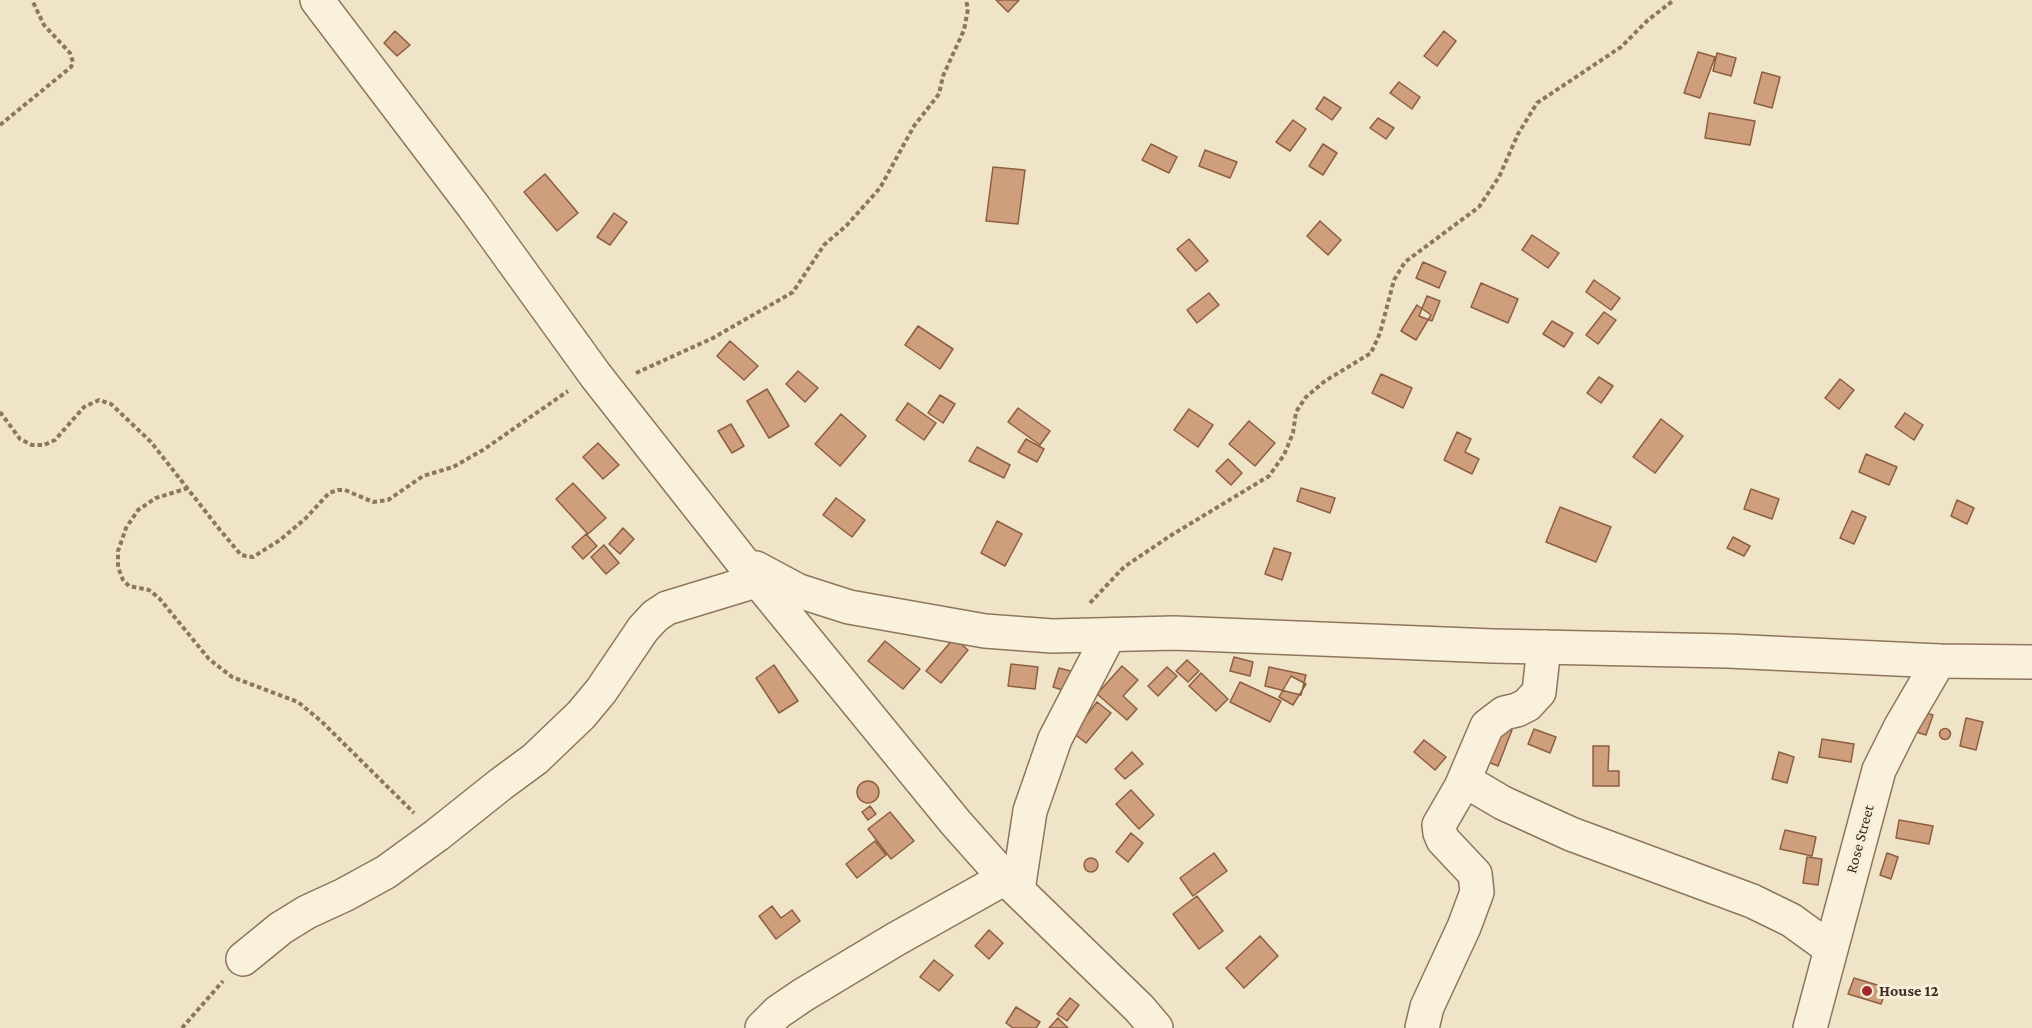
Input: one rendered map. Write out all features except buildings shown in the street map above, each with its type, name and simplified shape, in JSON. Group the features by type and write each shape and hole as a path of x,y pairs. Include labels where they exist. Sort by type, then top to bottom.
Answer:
{"street":[{"path":"317,0 474,207 601,382 750,570 956,823 1011,884 1139,1008 1156,1028"},
{"path":"243,959 281,928 307,912 386,872 535,759 581,715 601,691 654,616 750,570 799,591 849,607 985,632 1065,636 1174,633 1544,647 1728,651 1940,661 2032,662"},
{"path":"762,1028 778,1012 803,995 896,939 1011,884 1030,811 1052,750 1109,635"},
{"path":"1422,1028 1427,1007 1464,927 1477,892 1475,874 1452,851 1440,833 1440,825 1464,780 1487,726 1504,713 1527,705 1539,692 1544,647"},
{"name":"Rose Street","path":"1810,1028 1879,770 1901,726 1940,661"},
{"path":"1464,780 1503,803 1571,834 1752,901 1791,920 1831,949"}],"path":[{"path":"0,125 73,62 70,53 44,25 32,0"},
{"path":"0,412 21,439 32,445 44,446 61,434 84,407 92,402 103,401 111,404 151,442 241,555 253,557 267,549 306,518 329,493 345,490 373,502 388,500 423,476 453,467 483,450 559,396 662,360 713,338 793,292 824,245 847,225 880,188 914,126 939,94 943,76 964,30 968,9 966,0"},
{"path":"1065,636 1086,607 1124,567 1170,536 1269,476 1284,455 1293,433 1296,412 1306,398 1325,381 1371,353 1380,333 1394,280 1405,262 1479,207 1499,177 1518,134 1537,103 1621,47 1648,20 1674,0"},
{"path":"188,488 156,498 138,510 126,528 118,551 118,567 123,580 129,586 149,590 159,598 209,659 232,677 298,702 436,835"},
{"path":"182,1028 243,959"}],"place":[{"name":"House 12","path":"1867,991"}]}
